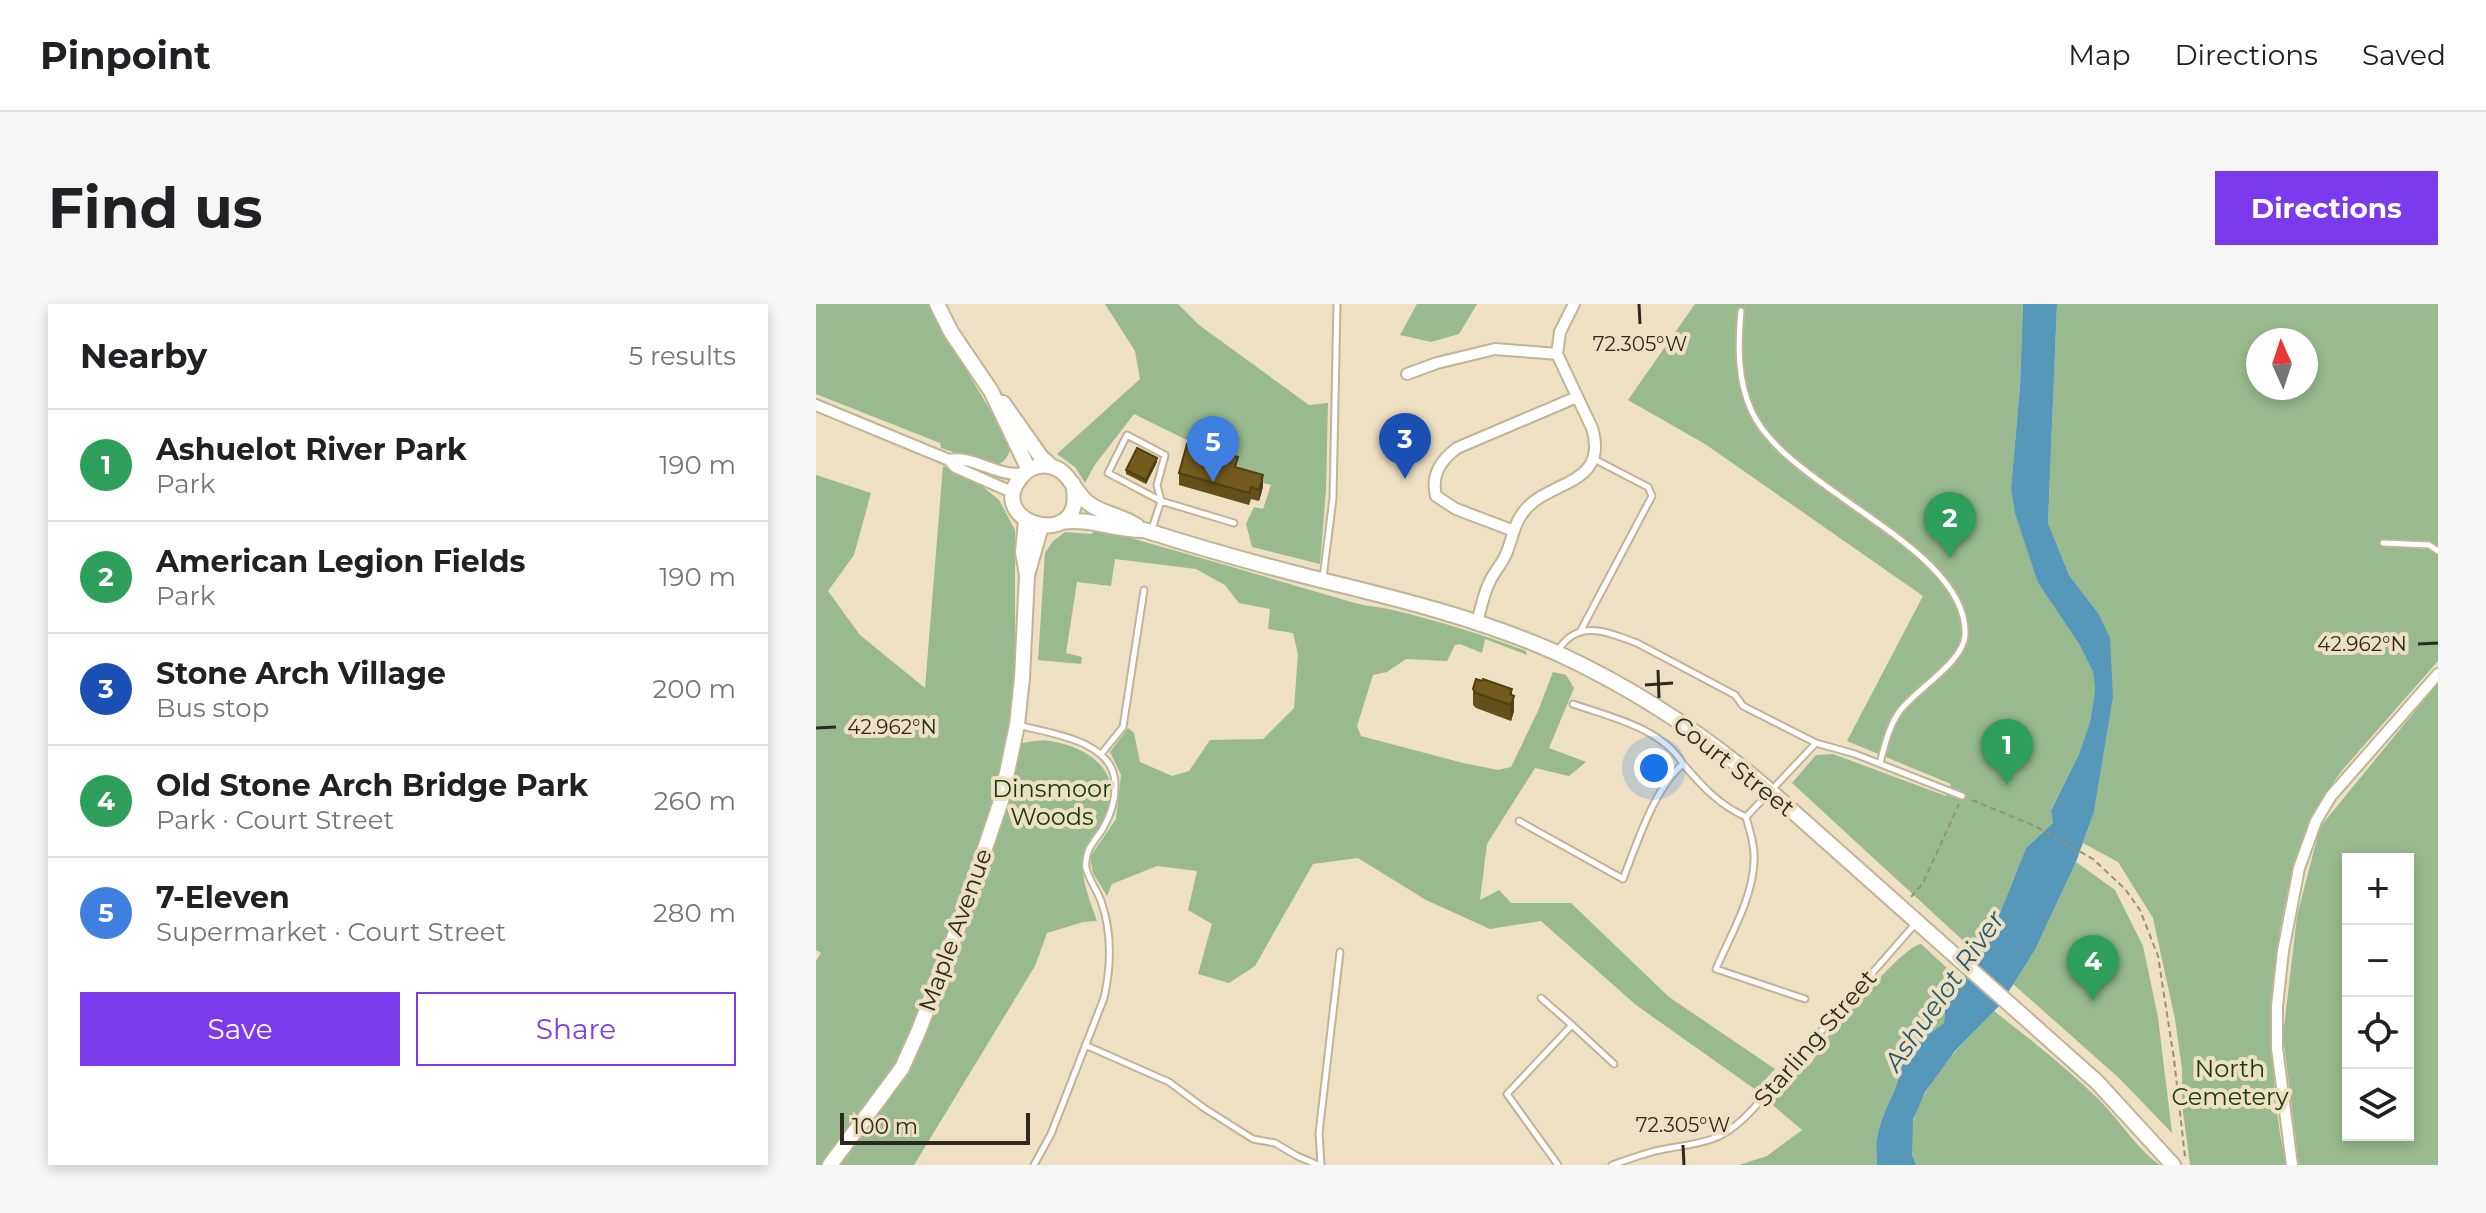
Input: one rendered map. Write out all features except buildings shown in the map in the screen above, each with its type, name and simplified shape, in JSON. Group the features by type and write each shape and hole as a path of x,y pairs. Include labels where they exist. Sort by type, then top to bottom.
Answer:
{"main road":[{"path":"937,304 951,332 991,391 1012,414 1041,457 1068,476 1073,484 1074,505 1061,522 1041,526 1026,520 1016,508 1014,493 1018,480 1026,471 1042,465 1051,466"},
{"path":"991,391 1026,471"},
{"name":"Court Street","path":"1073,484 1084,501 1147,531 1477,623 1556,653 1644,698 1719,748 1770,791 2097,1082 2173,1165"},
{"name":"Court Street","path":"1061,522 1076,519 1129,531 1147,531"},
{"name":"Maple Avenue","path":"830,1165 902,1068 960,922 1001,801 1017,725 1022,678 1026,520"},
{"name":"Maple Avenue","path":"1027,575 1041,526"}],"street":[{"path":"1477,623 1489,581 1507,553 1526,508 1576,479 1585,472 1593,458 1596,439 1557,354 1560,332 1574,304"},
{"path":"1407,374 1495,349 1557,354"},
{"path":"1514,531 1456,509 1436,496 1434,487 1439,465 1457,448 1577,397"},
{"path":"816,405 949,460 955,467 1014,493"},
{"path":"949,460 959,458 1002,473 1026,471"},
{"path":"2292,1165 2277,1048 2277,1006 2283,951 2299,868 2316,821 2331,796 2438,674"}],"lane":[{"path":"1323,580 1333,498 1337,304"},
{"path":"1741,311 1739,356 1742,380 1749,407 1763,431 1793,461 1923,559 1940,576 1961,611 1966,634 1963,645 1950,663 1900,712 1886,739 1880,763"},
{"path":"1147,531 1161,501 1157,485 1165,455 1127,435 1108,473 1161,501 1234,523"},
{"path":"1580,632 1652,496 1648,487 1593,458"},
{"path":"2383,543 2429,545 2438,551"},
{"path":"1102,753 1123,727 1144,590"},
{"path":"1556,653 1570,636 1580,632 1606,632 1637,643 1735,695 1743,706 1816,743 1880,763 1962,796"},
{"path":"1573,704 1649,734 1668,745 1708,793 1746,817"},
{"path":"1017,725 1072,740 1102,753 1115,777 1111,814 1086,855 1087,869 1100,899 1109,938 1108,979 1104,998 1051,1134 1034,1165"},
{"path":"1746,817 1816,743"},
{"path":"1519,821 1623,879 1648,818 1669,778 1683,764"},
{"path":"1746,817 1753,850 1752,878 1716,969 1805,999"},
{"name":"Starling Street","path":"1612,1165 1656,1151 1713,1140 1740,1124 1917,922"},
{"path":"1085,1045 1169,1082 1253,1139 1275,1143 1319,1165 1319,1133 1340,952"},
{"path":"1541,998 1614,1064"},
{"path":"1558,1165 1507,1094 1572,1025"}],"path":[{"path":"1911,898 1923,883 1962,796 2035,826 2093,859 2125,889 2140,910 2158,956 2186,1165"}],"green space":[{"path":"816,304 931,304 949,341 1011,445 1006,458 994,466 941,448 940,443 816,394"},
{"path":"1105,304 1178,304 1199,325 1309,405 1328,403 1320,564 1252,547 1246,524 1254,507 1263,509 1271,485 1239,477 1240,467 1193,454 1193,443 1134,414 1094,466 1085,483 1075,467 1057,454 1140,379 1135,351"},
{"path":"1417,304 1477,304 1459,334 1431,342 1400,335"},
{"path":"1695,304 2023,304 2011,488 2038,583 2079,644 2093,672 2095,690 2090,722 2079,754 2051,809 2053,823 2026,848 1982,958 1792,783 1816,755 1833,754 1946,796 1951,784 1847,741 1923,596 1705,444 1628,400"},
{"name":"North Cemetery","path":"2057,304 2438,304 2438,661 2335,780 2314,813 2297,856 2278,943 2274,991 2274,1084 2287,1165 2190,1165 2175,1019 2153,918 2118,862 2083,843 2094,812 2113,698 2098,613 2069,575 2048,523"},
{"name":"Dinsmoor Woods","path":"943,466 970,476 999,500 1015,530 1015,695 1008,746 1034,741 1064,744 1089,755 1099,764 1111,785 1107,814 1087,845 1082,864 1097,921 1047,933 1035,966 914,1165 816,1165 816,961 821,953 816,950 816,475 871,493 854,555 828,591 860,635 925,688"},
{"path":"1095,528 1355,603 1447,624 1526,651 1527,655 1485,639 1482,653 1455,645 1447,661 1406,659 1387,672 1373,675 1357,726 1361,736 1463,763 1498,770 1511,767 1553,672 1566,675 1574,688 1549,748 1586,762 1569,776 1535,768 1487,844 1480,900 1499,890 1511,903 1571,903 1669,997 1775,1069 1756,1090 1636,1005 1541,921 1490,929 1426,900 1358,858 1313,864 1255,966 1229,983 1198,974 1212,924 1188,910 1197,871 1157,866 1112,884 1107,896 1093,873 1090,857 1116,819 1121,775 1110,752 1128,728 1134,733 1140,762 1172,776 1189,771 1210,740 1263,739 1294,708 1298,654 1293,633 1268,629 1270,609 1239,603 1225,585 1196,569 1115,559 1111,586 1077,582 1066,653 1082,657 1081,664 1038,660 1045,553 1053,541 1065,532 1092,534"},
{"path":"2438,683 2438,1165 2299,1165 2283,1036 2297,916 2320,827"},
{"path":"2076,862 2115,890 2143,946 2158,1017 2172,1133 2119,1078 2013,984 2035,950"},
{"path":"1921,944 1962,982 1945,1009 1944,1023 1914,1045 1902,1059 1898,1080 1879,1128 1877,1165 1739,1165 1767,1156 1802,1130 1768,1101 1810,1064 1819,1047 1884,973"},
{"path":"1994,1011 2078,1080 2144,1152 2160,1165 1916,1165 1911,1144 1913,1122 1921,1101 1948,1061"}],"water":[{"path":"2023,304 2057,304 2048,523 2069,575 2098,613 2110,638 2113,698 2094,812 2076,862 2035,950 2000,1005 1955,1051 1925,1092 1913,1120 1912,1154 1916,1165 1877,1165 1879,1128 1898,1080 1902,1059 1914,1045 1944,1023 1945,1009 1973,962 1976,958 1982,958 2026,848 2053,823 2051,810 2079,754 2090,722 2095,690 2093,672 2079,644 2038,583 2015,513 2011,488"}],"place":[{"name":"Stone Arch Village","path":"1405,479"},
{"name":"7-Eleven","path":"1213,482"},
{"name":"American Legion Fields","path":"1950,558"},
{"name":"Ashuelot River Park","path":"2007,785"},
{"name":"Old Stone Arch Bridge Park","path":"2093,1001"}],"water label":[{"name":"Ashuelot River","path":"1944,991"}]}
